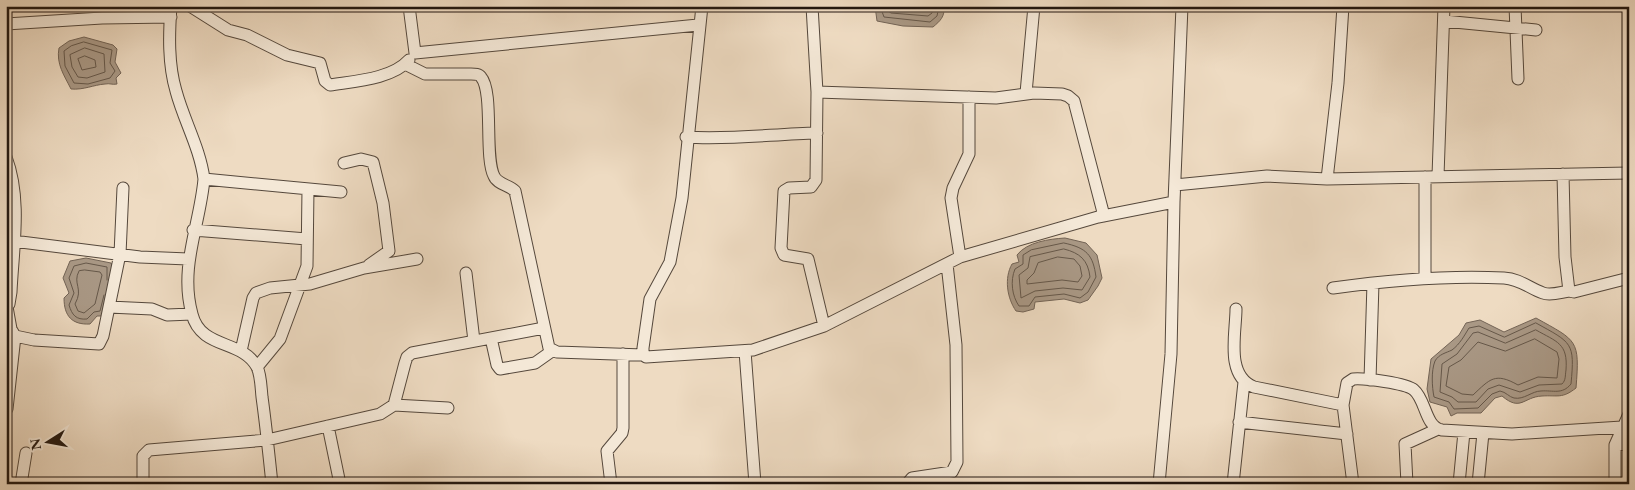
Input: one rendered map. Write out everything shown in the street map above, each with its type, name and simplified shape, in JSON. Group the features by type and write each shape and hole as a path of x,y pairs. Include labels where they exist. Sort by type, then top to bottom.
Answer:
{"street":[{"path":"190,6 228,30 247,35 287,55 320,63 325,80 330,85 386,73 405,64 415,53 698,25"},
{"path":"410,6 415,53"},
{"path":"643,355 650,299 670,262 682,198 686,137 698,25 702,6"},
{"path":"812,6 817,92 814,184 807,187 789,188 784,191 781,248 784,255 808,259 824,326"},
{"path":"1026,93 1034,6"},
{"path":"1159,484 1171,354 1174,202 1182,6"},
{"path":"1327,179 1338,83 1343,6"},
{"path":"1438,176 1444,6"},
{"path":"1516,6 1518,79"},
{"path":"6,24 171,12 172,73 176,91 202,166 204,179 188,259 188,286 192,314 197,327 207,338 241,351 257,366 272,484"},
{"path":"1444,21 1536,30"},
{"path":"405,64 425,74 478,74 484,80 488,104 492,170 498,181 515,191 544,328 549,348 552,351"},
{"path":"817,92 969,98 996,98 1026,93 1062,94 1068,96 1074,101 1104,216"},
{"path":"960,257 951,198 953,188 969,154 969,98"},
{"path":"686,137 730,139 757,135 817,133"},
{"path":"6,157 11,170 15,196 12,292 7,308 11,329 15,336 7,409"},
{"path":"344,163 361,159 373,162 383,203 389,251 364,268"},
{"path":"1175,185 1267,176 1327,179 1629,173"},
{"path":"1563,174 1564,256 1569,291"},
{"path":"1425,176 1425,277"},
{"path":"204,179 341,192"},
{"path":"15,336 34,340 99,344 103,336 120,254 123,188"},
{"path":"257,366 280,339 307,266 308,189"},
{"path":"491,338 496,365 500,369 535,363 552,351 643,355 651,358 753,350 824,326 960,257 1104,216 1174,202"},
{"path":"194,230 307,239"},
{"path":"13,241 120,254 188,259"},
{"path":"241,351 253,298 256,293 270,288 300,285 364,268 417,259"},
{"path":"907,484 912,478 952,472 957,462 956,345 947,264"},
{"path":"466,273 474,341"},
{"path":"1333,288 1425,277 1511,279 1524,282 1543,293 1574,292 1629,278"},
{"path":"1370,380 1373,283"},
{"path":"109,307 152,310 167,315 192,314"},
{"path":"1236,309 1235,362 1239,376 1244,382 1254,387 1343,405"},
{"path":"394,405 407,357 423,350 544,328"},
{"path":"745,351 755,484"},
{"path":"611,484 607,451 622,433 623,428 623,354"},
{"path":"1353,484 1343,405 1344,392 1350,380 1356,378 1412,388 1438,429"},
{"path":"1233,484 1244,382"},
{"path":"144,484 144,456 149,450 267,440 380,414 394,405 448,408"},
{"path":"1615,484 1615,445 1629,414"},
{"path":"1239,422 1347,434"},
{"path":"328,426 340,484"},
{"path":"1407,484 1405,444 1438,429 1483,433 1530,433 1622,427"},
{"path":"1458,484 1464,432"},
{"path":"1478,484 1483,433"},
{"path":"1615,445 1629,444"},
{"path":"21,484 26,453"}],"water":[{"path":"875,6 944,6 944,13 933,27 903,26 877,21"},
{"path":"84,37 113,45 117,49 115,62 121,73 116,78 117,84 71,89 60,64 59,48 69,41"},
{"path":"1065,238 1086,243 1097,255 1102,278 1098,286 1088,300 1080,303 1064,299 1035,302 1034,309 1023,312 1016,311 1010,300 1007,282 1012,264 1019,262 1017,255 1032,244 1045,240"},
{"path":"86,258 111,263 114,271 102,316 97,316 90,324 78,323 70,318 64,304 64,298 69,293 63,278 70,261"},
{"path":"1536,318 1568,337 1573,343 1577,360 1576,388 1563,395 1536,397 1518,403 1508,401 1502,396 1495,398 1481,413 1457,413 1451,416 1447,407 1430,402 1427,389 1431,359 1459,335 1466,323 1480,320 1504,332"}]}
